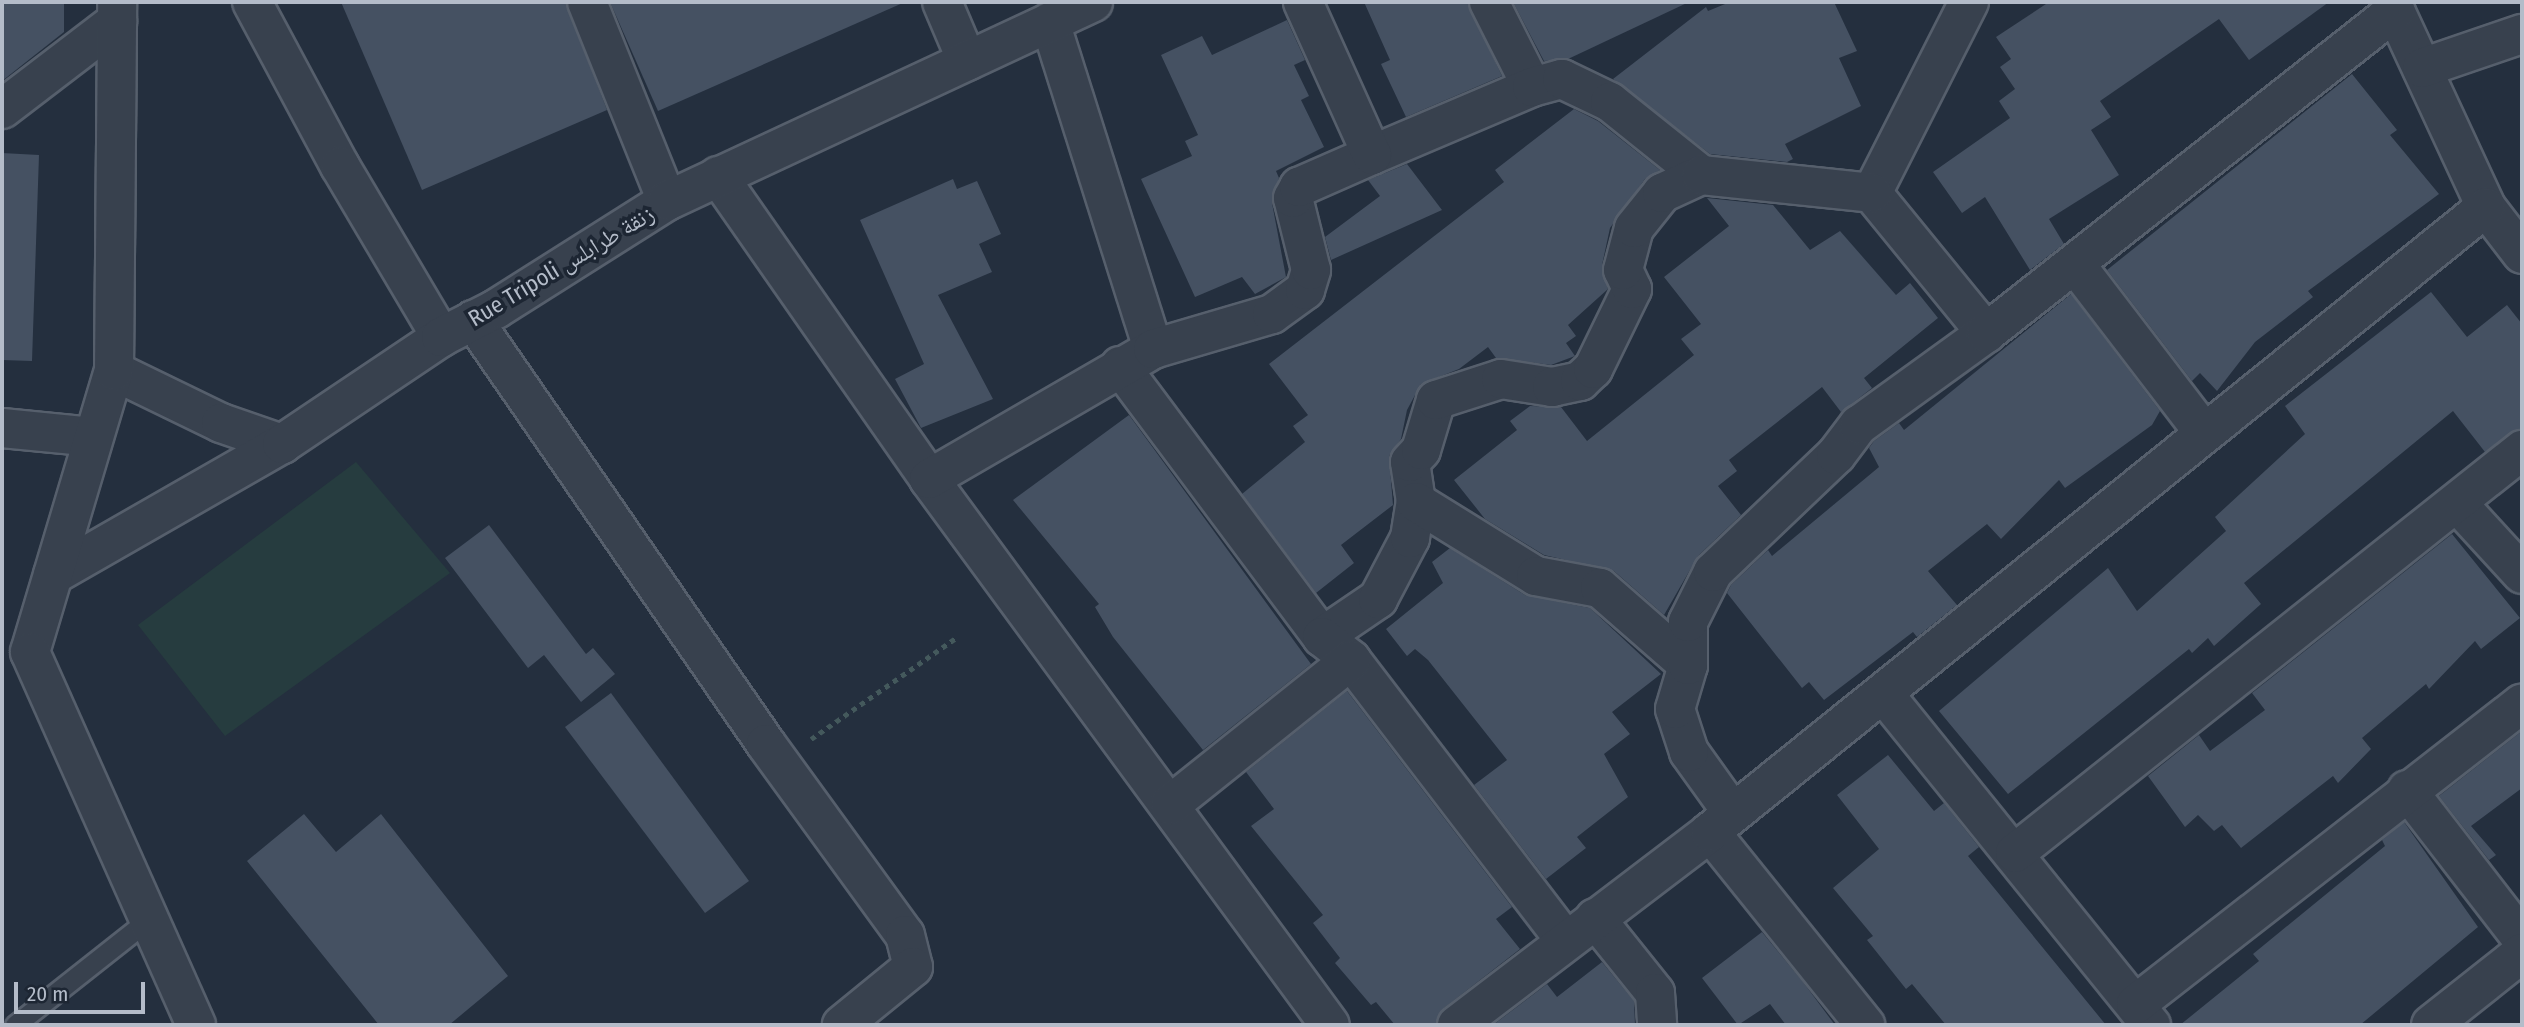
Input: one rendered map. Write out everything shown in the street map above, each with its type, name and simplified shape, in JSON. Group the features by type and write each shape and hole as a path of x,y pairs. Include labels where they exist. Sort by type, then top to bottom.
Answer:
{"street":[{"path":"252,2 340,166 457,329 779,761 911,951 913,967 901,982 842,1025"},
{"path":"587,2 667,201"},
{"path":"942,2 967,61"},
{"name":"Rue Tripoli زنقة طرابلس","path":"53,575 282,443 457,329 667,201 1093,2"},
{"path":"1303,2 1372,155"},
{"path":"1489,2 1532,87"},
{"path":"1872,194 1969,2"},
{"path":"1865,1025 1721,822 1678,728 1675,709 1688,665 1688,622 1713,572 1740,542 1836,455 1858,425 1986,333 2075,264 2393,6 2486,207 2522,254"},
{"path":"2,108 117,11"},
{"path":"117,11 114,370 53,575 16,651 149,919 196,1025"},
{"path":"1050,22 1136,357 1336,648 1580,928 1655,993 1657,1025"},
{"path":"2422,68 2522,34"},
{"path":"929,479 1136,357 1272,314 1305,290 1311,270 1293,198 1299,187 1532,87 1562,79 1582,84 1701,175 1872,194 1986,333"},
{"path":"1170,805 1336,648 1378,599 1410,538 1416,502 1410,462 1420,450 1436,400 1501,379 1552,387 1580,381 1613,337 1632,289 1623,270 1634,228 1662,193 1701,175"},
{"path":"718,176 929,479 1330,1025"},
{"path":"1457,1025 1721,822 2486,207"},
{"path":"2075,264 2204,433"},
{"path":"114,370 221,423 282,443"},
{"path":"2,428 93,438"},
{"path":"2015,853 2522,450"},
{"path":"1416,502 1536,576 1600,588 1688,665"},
{"path":"2457,503 2522,573"},
{"path":"1883,692 2143,1015 2407,790 2522,703"},
{"path":"2407,790 2522,939"},
{"path":"2447,1021 2522,953"}],"lane":[{"path":"15,1025 40,1016 149,919"}],"path":[{"path":"779,761 957,637"}],"green space":[{"path":"356,462 450,573 225,736 138,625"}],"building":[{"path":"2,2 64,2 64,32 2,81"},
{"path":"341,2 566,2 607,110 422,190"},
{"path":"610,2 905,2 658,111"},
{"path":"1364,2 1467,2 1502,76 1406,117 1381,64 1390,60"},
{"path":"1513,2 1689,2 1568,59 1544,61"},
{"path":"1730,2 1834,2 1857,51 1839,58 1861,106 1785,144 1793,159 1787,162 1710,154 1613,79 1706,7 1708,11"},
{"path":"2049,2 2329,2 2249,60 2219,19 2100,101 2111,117 2091,130 2119,175 2049,219 2064,244 2030,270 1985,197 1962,213 1933,172 2010,118 1999,101 2015,89 2000,67 2011,59 1996,37"},
{"path":"1287,20 1305,60 1294,65 1309,96 1301,100 1324,147 1276,171 1279,178 1272,203 1286,277 1255,294 1242,277 1195,297 1141,179 1192,156 1185,141 1198,135 1161,55 1202,36 1212,55"},
{"path":"2352,74 2397,130 2390,135 2439,194 2308,291 2313,297 2255,342 2217,391 2200,373 2192,381 2107,270"},
{"path":"1574,109 1598,121 1660,170 1645,179 1610,228 1602,265 1608,289 1568,325 1576,336 1566,343 1575,356 1551,365 1496,358 1488,347 1459,369 1421,384 1407,410 1401,439 1389,456 1393,505 1341,545 1354,563 1316,593 1242,494 1305,442 1293,426 1308,415 1269,364 1504,182 1495,170"},
{"path":"2,153 39,155 32,361 2,360"},
{"path":"1407,164 1442,210 1331,260 1325,237 1380,196 1368,180"},
{"path":"953,179 957,189 977,181 1001,234 979,244 992,272 938,295 993,399 921,428 895,379 924,364 860,220"},
{"path":"1707,198 1773,205 1810,250 1840,231 1896,295 1910,283 1938,318 1864,378 1872,388 1841,412 1822,387 1729,460 1737,471 1718,486 1741,515 1698,556 1664,615 1614,571 1544,555 1485,519 1454,480 1517,430 1510,421 1530,406 1561,407 1587,441 1694,355 1681,339 1701,324 1664,277 1729,226"},
{"path":"2431,292 2467,337 2507,305 2522,324 2522,429 2485,452 2453,411 2244,583 2261,604 2214,646 2208,638 2192,653 2189,649 2008,794 1939,711 2108,568 2137,611 2226,531 2215,517 2305,434 2285,406"},
{"path":"2071,294 2160,411 2152,425 2065,488 2059,480 2001,539 1987,524 1928,571 1957,605 1917,637 1913,632 1824,700 1809,682 1802,688 1727,593 1731,585 1768,550 1772,556 1879,467 1869,448 1874,441 1899,423 1904,430"},
{"path":"1129,415 1311,664 1203,750 1113,637 1095,607 1099,604 1013,500"},
{"path":"489,525 586,654 593,648 615,674 581,702 544,655 528,668 445,558"},
{"path":"2452,534 2520,618 2481,649 2475,641 2429,689 2426,684 2362,738 2371,749 2338,783 2333,776 2241,848 2222,825 2214,831 2198,815 2185,827 2148,776 2199,735 2210,751 2265,710 2252,693"},
{"path":"1450,548 1525,595 1590,608 1661,674 1612,712 1630,734 1604,754 1628,797 1577,837 1586,848 1546,879 1474,785 1507,760 1428,660 1415,649 1407,656 1386,629 1443,583 1432,562"},
{"path":"1347,691 1512,907 1496,919 1520,949 1444,1008 1436,1025 1395,1025 1376,1002 1371,1005 1335,963 1340,958 1313,923 1323,915 1251,826 1274,809 1246,772"},
{"path":"611,693 749,881 705,913 565,727"},
{"path":"2522,731 2522,788 2471,826 2496,855 2489,860 2439,796"},
{"path":"1888,755 1934,811 1944,803 1979,847 1968,856 2106,1025 1946,1025 1912,984 1906,989 1867,940 1873,936 1833,888 1879,849 1837,795"},
{"path":"304,814 336,852 381,814 508,976 449,1025 379,1025 247,861"},
{"path":"2404,822 2478,927 2360,1025 2180,1025 2259,961 2253,954 2385,846 2382,840"},
{"path":"1762,932 1835,1025 1786,1025 1770,1004 1738,1025 1702,978"},
{"path":"1602,962 1634,1001 1635,1025 1493,1025 1547,984 1557,997"}]}
